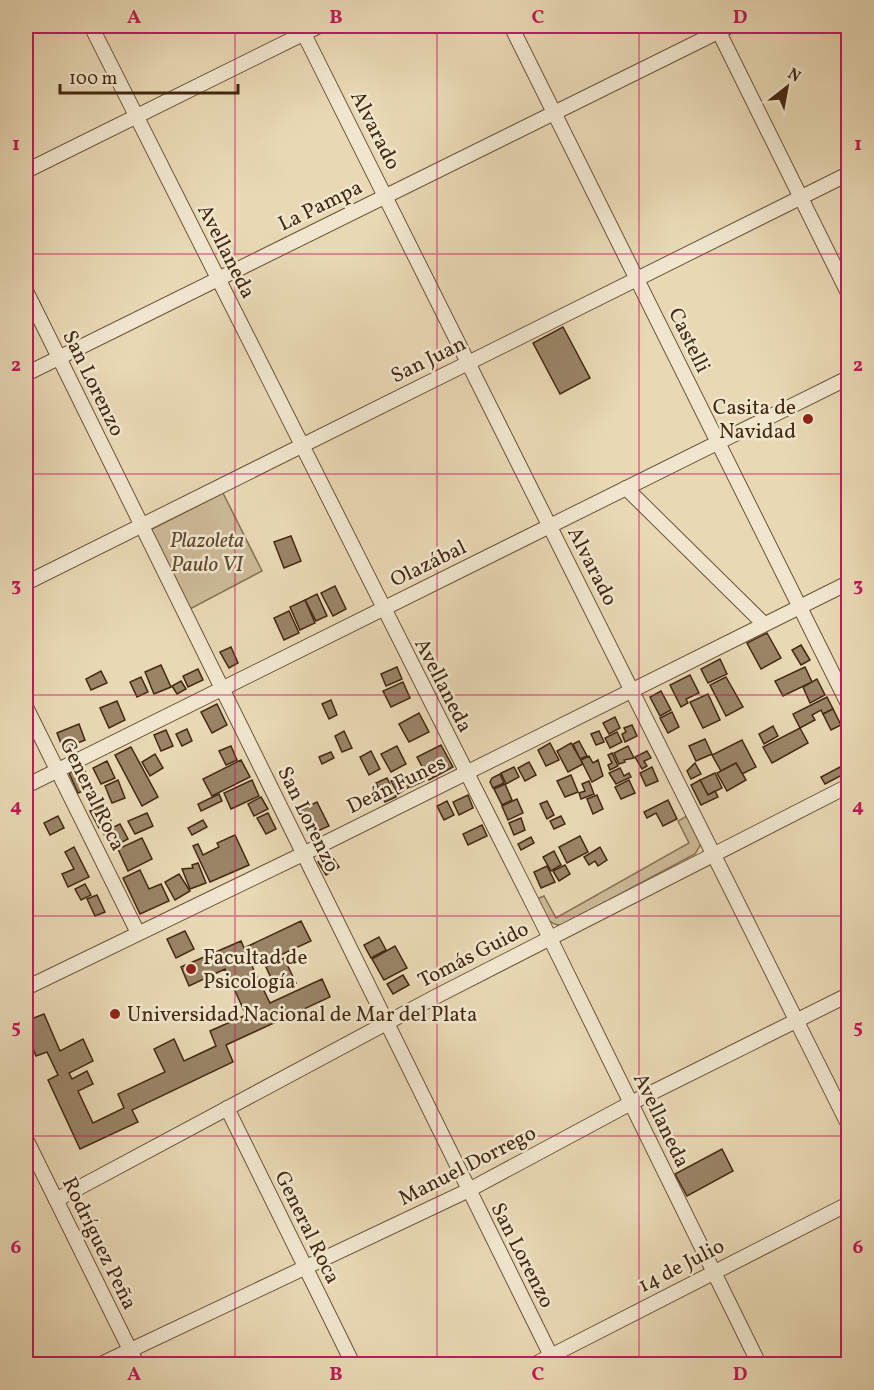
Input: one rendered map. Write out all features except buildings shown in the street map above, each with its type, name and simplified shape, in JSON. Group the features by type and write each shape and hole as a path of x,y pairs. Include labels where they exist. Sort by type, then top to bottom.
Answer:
{"street":[{"name":"Avellaneda","path":"91,26 382,609 550,938 759,1365"},
{"path":"26,171 302,29 319,26"},
{"name":"Castelli","path":"511,26 849,704"},
{"path":"721,27 801,198 849,293"},
{"name":"La Pampa","path":"26,374 554,113 721,27"},
{"name":"Alvarado","path":"302,29 849,1124"},
{"name":"San Juan","path":"26,583 849,174"},
{"name":"San Lorenzo","path":"26,291 303,854 384,1024 553,1361"},
{"name":"Olazábal","path":"26,786 849,378"},
{"path":"626,488 764,624"},
{"name":"Deán Funes","path":"26,988 303,854 849,583"},
{"name":"General Roca","path":"26,707 138,933"},
{"name":"Tomás Guido","path":"56,1200 384,1024 849,786"},
{"name":"Manuel Dorrego","path":"101,1365 467,1191 631,1103 849,995"},
{"name":"General Roca","path":"227,1108 353,1365"},
{"name":"Rodríguez Peña","path":"26,1139 137,1365"},
{"name":"14 de Julio","path":"535,1365 553,1361 713,1271 849,1204"}],"green space":[{"name":"Plazoleta Paulo VI","path":"223,493 262,571 190,609 150,530"},
{"path":"687,816 701,844 695,854 562,925 553,923 546,917 537,899 544,896 556,918 689,843 678,821"}],"place":[{"name":"Casita de Navidad","path":"808,419"},
{"name":"Facultad de Psicología","path":"191,969"},
{"name":"Universidad Nacional de Mar del Plata","path":"115,1014"}]}
